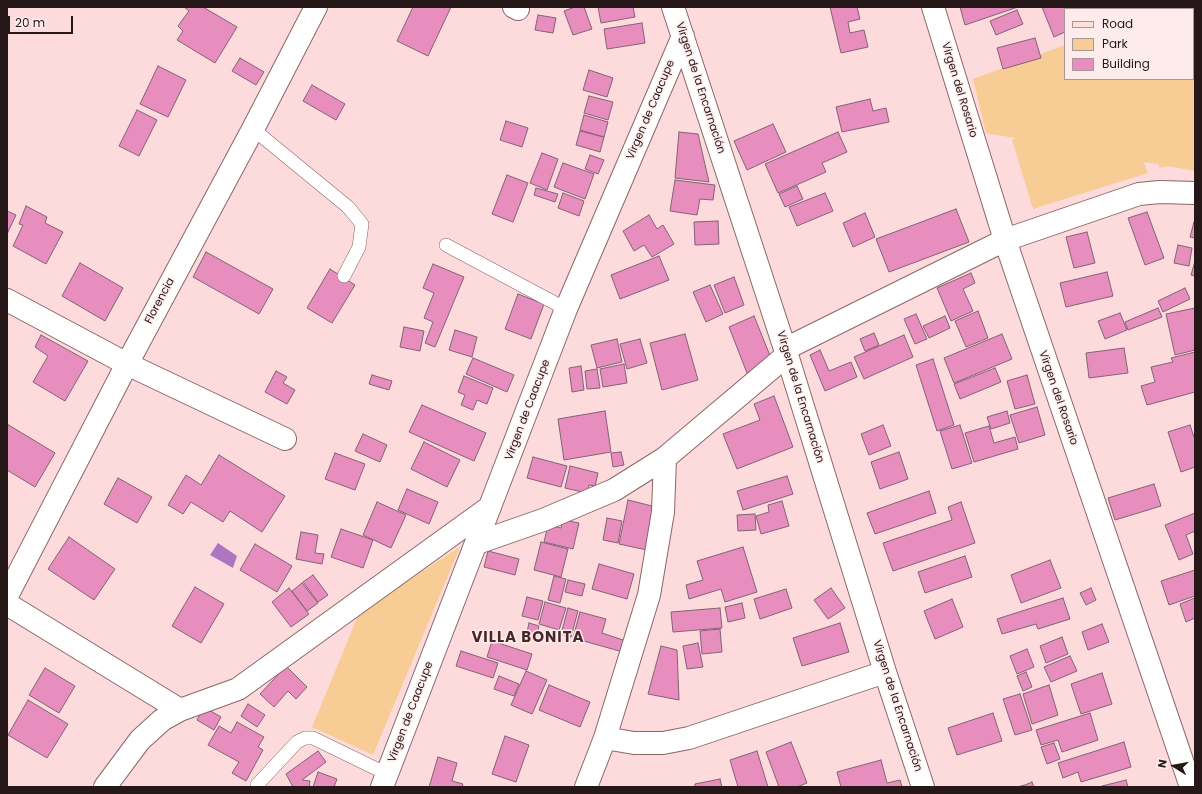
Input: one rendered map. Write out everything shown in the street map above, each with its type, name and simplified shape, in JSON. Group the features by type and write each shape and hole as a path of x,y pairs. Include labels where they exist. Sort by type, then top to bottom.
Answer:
{"street":[{"name":"Florencia","path":"7,596 127,364 253,129 316,7"},
{"name":"Virgen de la Encarnación","path":"674,7 786,352 885,672 923,787"},
{"name":"Virgen del Rosario","path":"933,7 1005,240 1191,787"},
{"name":"Virgen de Caacupe","path":"385,780 566,309 683,36"},
{"path":"477,542 543,520 614,490 665,458 786,352 1005,240 1139,194 1160,192 1195,193"},
{"path":"7,300 127,364 284,439"},
{"path":"586,787 605,738 649,595 663,512 665,458"},
{"path":"105,787 140,740 162,720 180,710 238,689 490,507"},
{"path":"7,604 180,710"},
{"path":"605,738 634,743 656,743 689,738 885,672"}],"lane":[{"path":"253,129 348,207 362,224 359,247 344,276"},
{"path":"446,245 566,309"},
{"path":"257,785 296,742 305,738 313,738 385,780"}],"green space":[{"path":"1064,45 1064,80 1194,80 1194,62 1195,171 1168,166 1160,168 1158,164 1144,162 1148,173 1033,209 1012,140 1015,138 986,133 973,79"},
{"path":"460,547 373,755 312,727 360,611"}],"shaded area":[{"path":"218,543 237,556 233,568 210,555"}],"building":[{"path":"184,7 203,7 237,27 215,63 177,40 183,31 178,26 189,11"},
{"path":"413,7 451,7 428,56 397,41"},
{"path":"575,7 584,7 592,29 573,35 564,11"},
{"path":"598,7 633,7 635,17 601,23"},
{"path":"830,7 857,7 860,19 848,22 850,33 864,30 868,47 841,53"},
{"path":"960,7 1018,7 965,25"},
{"path":"1042,7 1085,7 1064,8 1064,32 1054,37"},
{"path":"1103,7 1134,7 1132,8"},
{"path":"1017,10 1023,24 996,35 990,21"},
{"path":"538,15 556,18 553,33 535,30"},
{"path":"642,23 645,43 607,49 604,29"},
{"path":"1035,38 1041,58 1003,69 997,48"},
{"path":"240,58 264,72 256,85 232,71"},
{"path":"158,66 186,80 168,117 140,104"},
{"path":"589,70 613,78 607,97 583,90"},
{"path":"312,85 345,104 336,120 303,101"},
{"path":"589,96 613,102 608,120 584,113"},
{"path":"870,99 873,111 886,108 889,122 842,132 836,107"},
{"path":"137,110 157,120 139,156 119,146"},
{"path":"584,115 608,122 604,137 580,130"},
{"path":"506,121 528,128 522,147 500,140"},
{"path":"773,124 786,152 747,170 734,141"},
{"path":"580,131 604,137 600,152 576,145"},
{"path":"679,132 698,134 709,182 675,178"},
{"path":"838,132 847,152 822,163 826,172 778,193 765,164"},
{"path":"542,153 558,159 547,190 530,183"},
{"path":"590,155 604,160 598,174 585,169"},
{"path":"563,163 594,174 585,199 554,187"},
{"path":"507,175 528,183 513,222 492,214"},
{"path":"675,180 715,185 713,200 700,199 697,215 670,211"},
{"path":"797,186 803,199 785,207 779,194"},
{"path":"536,188 558,194 555,202 534,195"},
{"path":"563,193 584,201 579,216 558,208"},
{"path":"825,193 833,211 797,226 789,207"},
{"path":"26,206 47,217 45,223 63,232 46,264 13,246 23,225 19,224"},
{"path":"956,209 969,242 889,272 876,239"},
{"path":"7,211 16,215 7,234"},
{"path":"1147,212 1164,258 1145,265 1128,218"},
{"path":"865,213 875,237 853,247 843,223"},
{"path":"649,215 657,229 663,225 674,244 652,257 644,245 634,251 623,231"},
{"path":"718,221 719,244 695,245 694,222"},
{"path":"1195,222 1195,238 1190,237"},
{"path":"1087,232 1095,263 1074,268 1066,237"},
{"path":"1178,245 1192,248 1189,266 1174,263"},
{"path":"206,252 273,289 259,314 193,277"},
{"path":"659,256 669,280 620,299 611,275"},
{"path":"1195,261 1195,276 1191,275"},
{"path":"80,263 123,288 105,321 62,296"},
{"path":"433,264 464,277 435,347 425,343 433,322 424,318 434,293 423,288"},
{"path":"330,269 355,285 332,323 307,308"},
{"path":"1107,272 1113,296 1066,307 1060,283"},
{"path":"971,273 975,283 963,289 973,311 951,321 937,288"},
{"path":"734,277 744,305 725,313 714,285"},
{"path":"710,285 723,314 706,322 693,292"},
{"path":"1185,288 1190,299 1163,312 1158,301"},
{"path":"518,294 544,304 531,339 505,329"},
{"path":"1158,308 1162,317 1128,330 1125,322"},
{"path":"1195,308 1195,350 1175,355 1166,314"},
{"path":"978,311 988,338 966,347 955,321"},
{"path":"1120,313 1127,330 1105,339 1098,321"},
{"path":"916,314 927,339 915,344 904,319"},
{"path":"754,316 773,363 747,373 729,327"},
{"path":"945,316 950,328 929,338 923,326"},
{"path":"404,327 424,331 420,351 400,347"},
{"path":"455,330 477,337 472,357 449,350"},
{"path":"874,333 879,345 865,351 860,339"},
{"path":"685,334 698,380 662,390 650,343"},
{"path":"1002,334 1012,359 954,383 944,358"},
{"path":"41,335 88,361 65,401 33,382 48,356 35,347"},
{"path":"904,335 913,357 864,379 854,357"},
{"path":"617,339 622,362 597,368 591,345"},
{"path":"640,339 647,363 627,369 620,344"},
{"path":"1124,348 1128,373 1089,378 1086,353"},
{"path":"820,350 829,371 851,362 857,377 825,391 810,355"},
{"path":"1195,352 1195,392 1147,405 1141,386 1155,382 1151,367 1173,362 1171,358"},
{"path":"473,358 514,375 507,392 466,374"},
{"path":"933,359 954,425 937,431 916,365"},
{"path":"624,364 627,383 603,387 600,369"},
{"path":"581,366 584,390 572,392 569,368"},
{"path":"995,368 1001,382 960,399 954,384"},
{"path":"597,369 600,388 587,389 585,371"},
{"path":"276,371 287,377 283,383 295,390 287,404 265,392"},
{"path":"372,375 392,381 389,390 369,384"},
{"path":"1027,375 1035,404 1015,409 1007,381"},
{"path":"464,376 493,388 487,404 477,400 473,410 461,405 465,395 458,392"},
{"path":"774,396 793,447 737,469 723,434 760,420 754,404"},
{"path":"422,405 486,433 474,461 409,432"},
{"path":"1037,407 1045,435 1019,443 1010,415"},
{"path":"605,411 611,452 564,460 558,419"},
{"path":"1007,411 1010,423 991,429 987,417"},
{"path":"7,424 55,453 35,487 7,470"},
{"path":"883,425 891,446 869,455 861,434"},
{"path":"960,425 972,463 952,469 940,431"},
{"path":"1190,425 1195,440 1195,467 1181,472 1168,432"},
{"path":"989,426 994,443 1015,437 1018,449 974,462 965,433"},
{"path":"363,434 387,445 380,462 355,451"},
{"path":"424,442 460,460 447,487 411,469"},
{"path":"621,452 624,465 613,467 611,453"},
{"path":"899,452 908,479 880,489 871,462"},
{"path":"335,453 365,464 355,490 325,479"},
{"path":"219,455 285,496 262,532 230,511 223,522 191,502 183,514 168,505 186,475 201,485"},
{"path":"533,457 567,466 561,487 527,478"},
{"path":"570,466 598,473 595,486 589,485 587,493 565,488"},
{"path":"787,476 793,494 743,510 737,491"},
{"path":"118,478 152,497 137,523 104,504"},
{"path":"1154,484 1161,506 1115,520 1108,498"},
{"path":"407,489 438,502 429,524 398,510"},
{"path":"929,491 936,513 875,534 867,513"},
{"path":"628,500 656,507 647,550 619,544"},
{"path":"782,501 789,526 761,534 756,516 769,512 768,505"},
{"path":"377,502 406,515 391,548 363,535"},
{"path":"961,502 975,543 893,571 883,543 952,520 948,507"},
{"path":"1195,513 1195,531 1186,535 1193,554 1179,560 1165,525"},
{"path":"755,514 756,530 738,531 737,515"},
{"path":"607,518 622,521 618,543 603,540"},
{"path":"563,520 579,523 573,549 544,542 548,525 561,528"},
{"path":"341,529 373,540 363,568 331,557"},
{"path":"301,532 318,535 315,553 324,554 322,564 296,559"},
{"path":"69,537 115,569 94,600 48,569"},
{"path":"541,542 568,549 561,577 534,570"},
{"path":"255,544 292,566 277,592 240,570"},
{"path":"743,547 757,592 725,602 721,589 689,599 686,585 703,580 697,561"},
{"path":"488,551 519,559 515,575 484,567"},
{"path":"965,556 972,577 925,593 918,572"},
{"path":"1050,560 1061,588 1021,603 1011,575"},
{"path":"599,564 634,574 627,599 592,589"},
{"path":"1195,570 1195,596 1169,605 1161,581"},
{"path":"313,575 328,595 318,602 303,582"},
{"path":"554,576 566,579 560,603 548,600"},
{"path":"568,580 585,584 582,596 565,592"},
{"path":"302,583 318,603 307,611 292,591"},
{"path":"195,587 224,604 201,643 172,626"},
{"path":"289,588 309,614 291,627 272,602"},
{"path":"831,588 845,608 828,619 814,600"},
{"path":"1091,588 1096,600 1086,605 1080,593"},
{"path":"786,589 792,608 760,619 754,599"},
{"path":"527,597 543,601 538,620 522,616"},
{"path":"1063,598 1070,619 1038,629 1036,624 1002,634 997,619"},
{"path":"1195,598 1195,618 1186,622 1180,604"},
{"path":"952,599 963,627 935,639 924,611"},
{"path":"545,602 566,608 559,630 539,624"},
{"path":"742,603 745,618 728,622 725,607"},
{"path":"568,608 578,611 571,637 561,634"},
{"path":"720,608 722,628 673,632 671,612"},
{"path":"580,612 606,619 602,633 626,641 623,652 573,638"},
{"path":"529,623 539,626 536,639 526,637"},
{"path":"840,623 849,652 802,666 793,638"},
{"path":"1102,624 1109,642 1088,650 1082,632"},
{"path":"720,629 722,652 702,654 700,631"},
{"path":"1062,637 1068,654 1046,663 1040,646"},
{"path":"492,641 532,654 527,670 487,657"},
{"path":"698,643 703,667 687,669 683,646"},
{"path":"661,646 677,650 679,700 648,694"},
{"path":"1027,649 1034,667 1017,674 1010,656"},
{"path":"461,651 498,663 493,678 456,666"},
{"path":"1070,656 1077,671 1051,682 1044,667"},
{"path":"286,666 307,687 296,699 288,691 274,707 260,694"},
{"path":"45,668 75,686 59,713 29,695"},
{"path":"526,671 547,680 532,714 511,705"},
{"path":"1026,672 1032,687 1023,691 1017,676"},
{"path":"1102,673 1112,704 1081,714 1071,684"},
{"path":"499,676 519,684 514,696 494,689"},
{"path":"549,685 590,702 580,727 539,710"},
{"path":"1049,685 1058,715 1032,724 1023,694"},
{"path":"1020,694 1032,730 1015,735 1003,699"},
{"path":"28,700 68,724 47,758 8,735"},
{"path":"248,704 265,715 257,727 241,716"},
{"path":"204,707 221,717 214,730 197,720"},
{"path":"993,713 1002,741 957,755 948,728"},
{"path":"1090,713 1098,740 1062,752 1058,740 1041,745 1036,730"},
{"path":"237,722 264,737 258,747 263,750 246,781 232,773 239,762 208,745 219,726 231,733"},
{"path":"505,736 529,745 516,782 492,774"},
{"path":"791,742 807,783 797,787 779,787 766,752"},
{"path":"1124,742 1131,767 1081,782 1078,772 1063,778 1058,763"},
{"path":"1054,743 1060,759 1047,764 1041,747"},
{"path":"318,751 326,762 302,780 310,781 309,787 293,787 286,774"},
{"path":"757,751 768,787 738,787 730,760"},
{"path":"438,757 457,763 452,781 463,784 462,787 429,787"},
{"path":"881,760 887,783 900,780 902,787 841,787 837,772"},
{"path":"318,772 337,779 334,787 313,787"},
{"path":"720,779 722,787 695,787 695,784"},
{"path":"1126,780 1128,787 1102,787 1102,786"},
{"path":"1032,782 1034,787 1017,787 1025,785"}],"district":[{"name":"VILLA BONITA","path":"528,638"}]}
